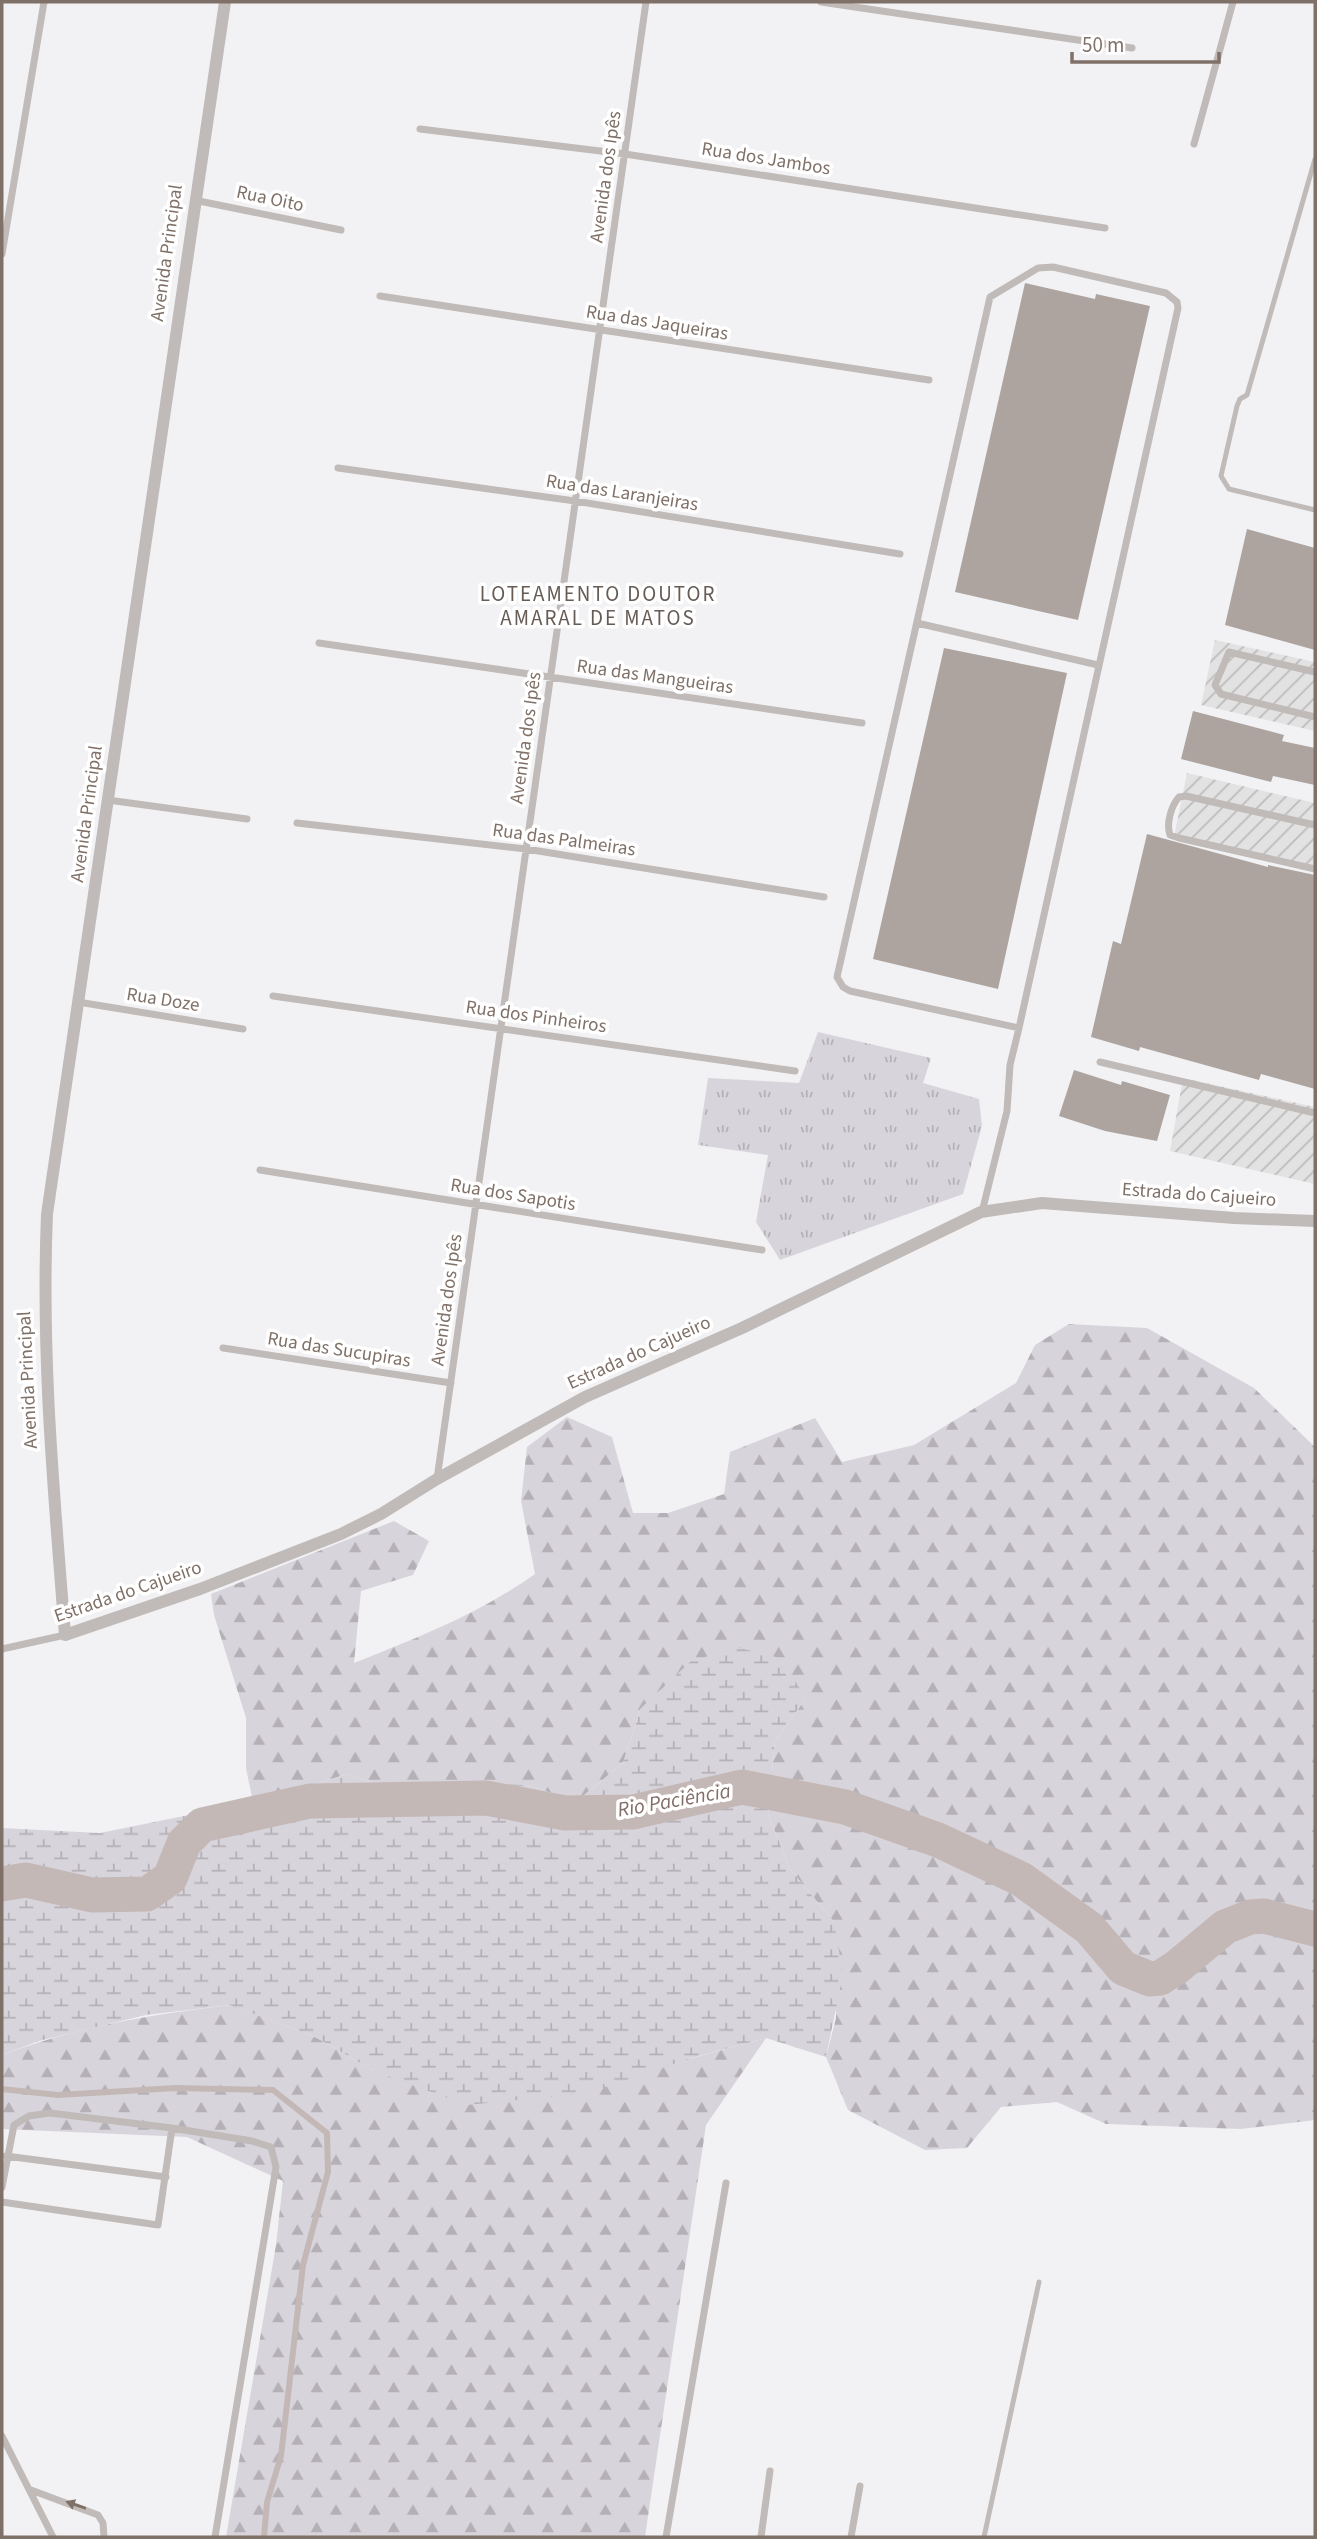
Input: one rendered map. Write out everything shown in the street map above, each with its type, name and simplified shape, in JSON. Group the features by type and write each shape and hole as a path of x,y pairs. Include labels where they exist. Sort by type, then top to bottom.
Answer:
{"street":[{"path":"2,254 44,2"},
{"name":"Avenida Principal","path":"65,1635 47,1399 43,1298 47,1214 225,2"},
{"name":"Avenida dos Ipês","path":"437,1479 646,2"},
{"path":"821,2 1132,48"},
{"path":"1194,144 1233,2"},
{"name":"Rua dos Jambos","path":"420,129 625,154 1105,228"},
{"name":"Rua Oito","path":"194,200 341,230"},
{"path":"981,1212 1007,1111 1010,1065 1178,308 1177,302 1167,293 1045,267 990,297 838,982 850,991 1018,1028"},
{"name":"Rua das Jaqueiras","path":"380,296 929,380"},
{"name":"Rua das Laranjeiras","path":"338,468 575,501 900,554"},
{"path":"917,623 1098,665"},
{"name":"Rua das Mangueiras","path":"319,643 862,723"},
{"path":"1315,672 1229,652 1215,685 1221,694 1315,717"},
{"path":"1315,825 1186,796 1179,797 1174,803 1168,828 1170,835 1179,838 1315,869"},
{"path":"108,800 247,820"},
{"name":"Rua das Palmeiras","path":"297,823 526,849 824,897"},
{"name":"Rua dos Pinheiros","path":"273,996 795,1071"},
{"name":"Rua Doze","path":"78,1002 243,1028"},
{"path":"1100,1062 1315,1113"},
{"name":"Rua dos Sapotis","path":"260,1170 762,1250"},
{"name":"Estrada do Cajueiro","path":"2,1649 65,1635 201,1589 341,1534 381,1514 437,1479 585,1397 742,1328 981,1212 1042,1203 1234,1219 1315,1221"},
{"name":"Rua das Sucupiras","path":"223,1348 451,1383"},
{"path":"2,2187 14,2125 29,2116 50,2113 172,2128 252,2141 271,2147 276,2167 215,2537"},
{"path":"2,2202 158,2225 172,2128"},
{"path":"6,2156 166,2177"},
{"path":"666,2537 726,2183"},
{"path":"2,2436 53,2537"},
{"path":"761,2537 770,2471"},
{"path":"851,2537 860,2486"},
{"path":"31,2490 98,2515 103,2524 104,2537"}],"lane":[{"path":"1315,159 1247,395 1240,399 1237,406 1221,476 1229,488 1315,510"},
{"path":"984,2537 1039,2282"}],"shaded area":[{"path":"1215,640 1315,662 1315,731 1201,705"},
{"path":"1187,773 1315,803 1315,869 1174,837"},
{"path":"1183,1078 1315,1107 1315,1184 1170,1151"}],"green space":[{"path":"818,1032 931,1058 923,1083 979,1099 982,1126 963,1194 780,1260 756,1222 768,1155 698,1145 708,1078 799,1083"},
{"path":"1069,1324 1147,1328 1254,1388 1315,1447 1315,2120 1241,2129 1106,2124 1057,2102 1001,2107 967,2148 925,2150 848,2110 826,2057 836,2018 834,1922 790,1869 768,1814 775,1741 806,1698 641,1708 623,1763 577,1801 526,1785 467,1782 389,1789 348,1774 253,1802 246,1768 246,1718 214,1615 211,1594 394,1521 429,1541 413,1575 361,1591 354,1663 470,1613 535,1574 521,1501 527,1447 567,1417 612,1437 633,1513 668,1513 724,1494 730,1452 815,1418 842,1462 914,1445 1016,1383 1035,1345"},
{"path":"736,1647 780,1658 806,1698 775,1741 768,1814 790,1869 834,1922 843,1974 826,2057 766,2038 688,2059 588,2093 467,2105 374,2071 317,2038 230,2005 146,2015 39,2041 2,2055 2,1828 100,1833 253,1802 348,1774 389,1789 467,1782 526,1785 577,1801 623,1763 641,1708 690,1662"},
{"path":"231,2005 317,2038 374,2071 689,2059 766,2038 706,2125 645,2537 226,2537 276,2245 283,2181 187,2137 2,2129 2,2055 115,2023"}],"building":[{"path":"1025,283 1095,299 1096,294 1150,306 1078,620 955,592"},
{"path":"1247,529 1315,548 1315,650 1225,625"},
{"path":"944,648 1067,673 998,989 873,959"},
{"path":"1193,711 1284,735 1282,741 1315,748 1315,785 1273,776 1271,782 1181,759"},
{"path":"1147,834 1268,867 1315,875 1315,1089 1261,1074 1259,1080 1140,1047 1139,1051 1091,1037 1113,941 1121,944"},
{"path":"1074,1070 1121,1085 1122,1081 1170,1095 1157,1141 1105,1131 1059,1116"}],"waterway":[{"name":"Rio Paciência","path":"2,1884 26,1880 92,1895 147,1894 170,1878 184,1843 202,1825 310,1801 486,1798 565,1813 633,1812 742,1787 845,1807 938,1840 1021,1879 1089,1928 1123,1968 1150,1979 1160,1978 1177,1967 1225,1927 1250,1917 1264,1916 1315,1929"},
{"path":"2,2089 58,2095 176,2088 273,2090 327,2133 328,2172 303,2265 281,2456 267,2502 264,2537"}],"district":[{"name":"LOTEAMENTO DOUTOR AMARAL DE MATOS","path":"598,606"}]}
